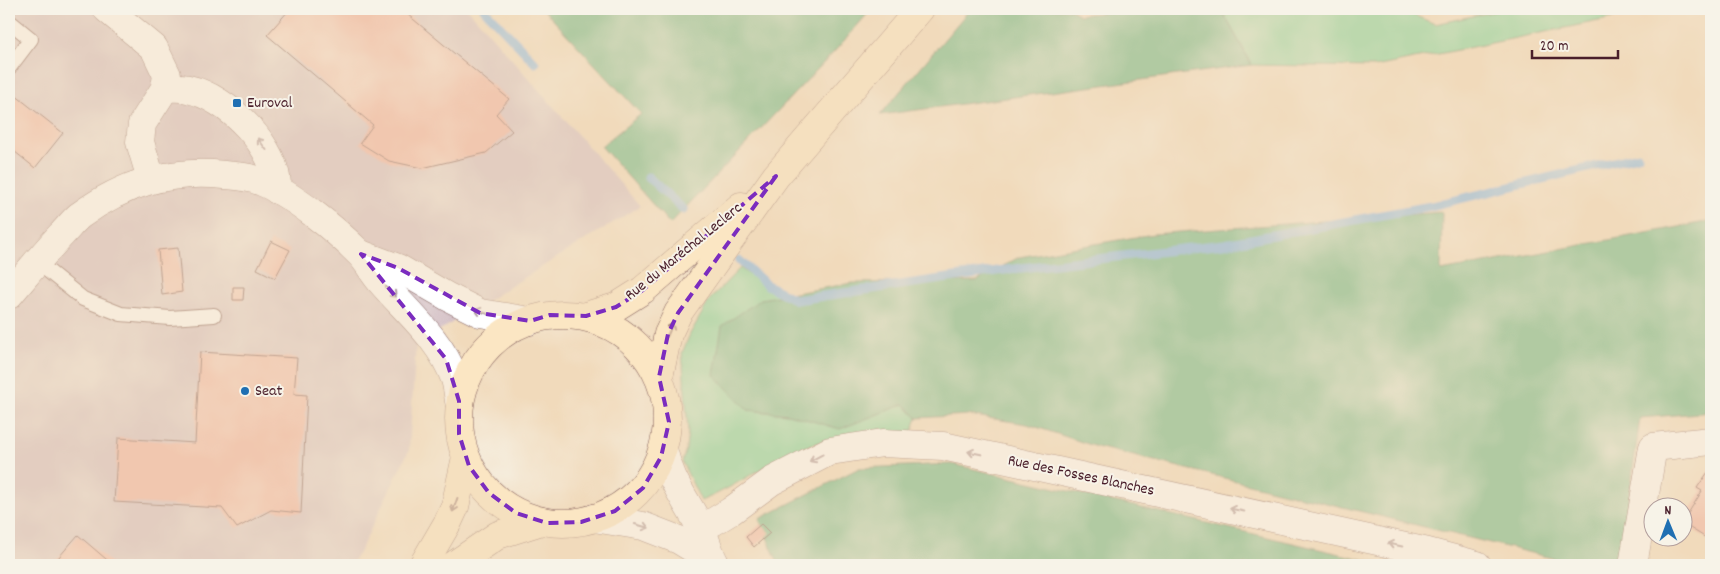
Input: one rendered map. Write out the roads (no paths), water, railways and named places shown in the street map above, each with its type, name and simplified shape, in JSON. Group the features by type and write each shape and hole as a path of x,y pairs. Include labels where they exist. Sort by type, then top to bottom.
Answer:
{"main road":[{"name":"Rue du Maréchal Leclerc","path":"659,377 668,334 678,313 776,176 920,9"},
{"name":"Rue du Maréchal Leclerc","path":"586,316 616,307 643,290 776,176"},
{"path":"550,315 586,316 620,330 646,354 663,386 669,422 661,457 643,488 615,511 581,522 547,523 516,512 489,493 469,466 459,434 460,401 470,369 491,343 518,324 550,315"},
{"path":"423,565 455,507 466,458"},
{"path":"454,565 498,535 542,521"}],"street":[{"path":"107,9 154,48 167,75 165,88 142,124 140,142 151,179"},
{"path":"165,88 188,89 209,97 244,120 270,155 277,190"},
{"path":"9,295 78,217 119,192 151,179 177,174 237,176 260,181 277,190 325,223 361,254 381,282 424,327 446,359 455,379 460,401"},
{"path":"361,254 398,268 480,313 530,321"},
{"path":"1633,565 1653,447 1711,441"},
{"name":"Rue des Fosses Blanches","path":"700,527 719,518 772,481 830,451 883,443 913,444 942,446 1428,552 1477,565"},
{"path":"663,449 667,466 674,482 700,527 714,562"},
{"path":"594,518 642,526 679,540 714,562"}],"lane":[{"path":"9,21 31,39 9,68"},
{"path":"37,262 83,299 121,314 170,318 214,315"}],"waterway":[{"path":"484,9 535,63"},
{"path":"739,260 767,285 796,300 997,271 1224,244 1431,206 1638,156"},
{"path":"648,177 684,210"}],"place":[{"name":"Euroval","path":"237,103"},
{"name":"Seat","path":"245,391"}]}
